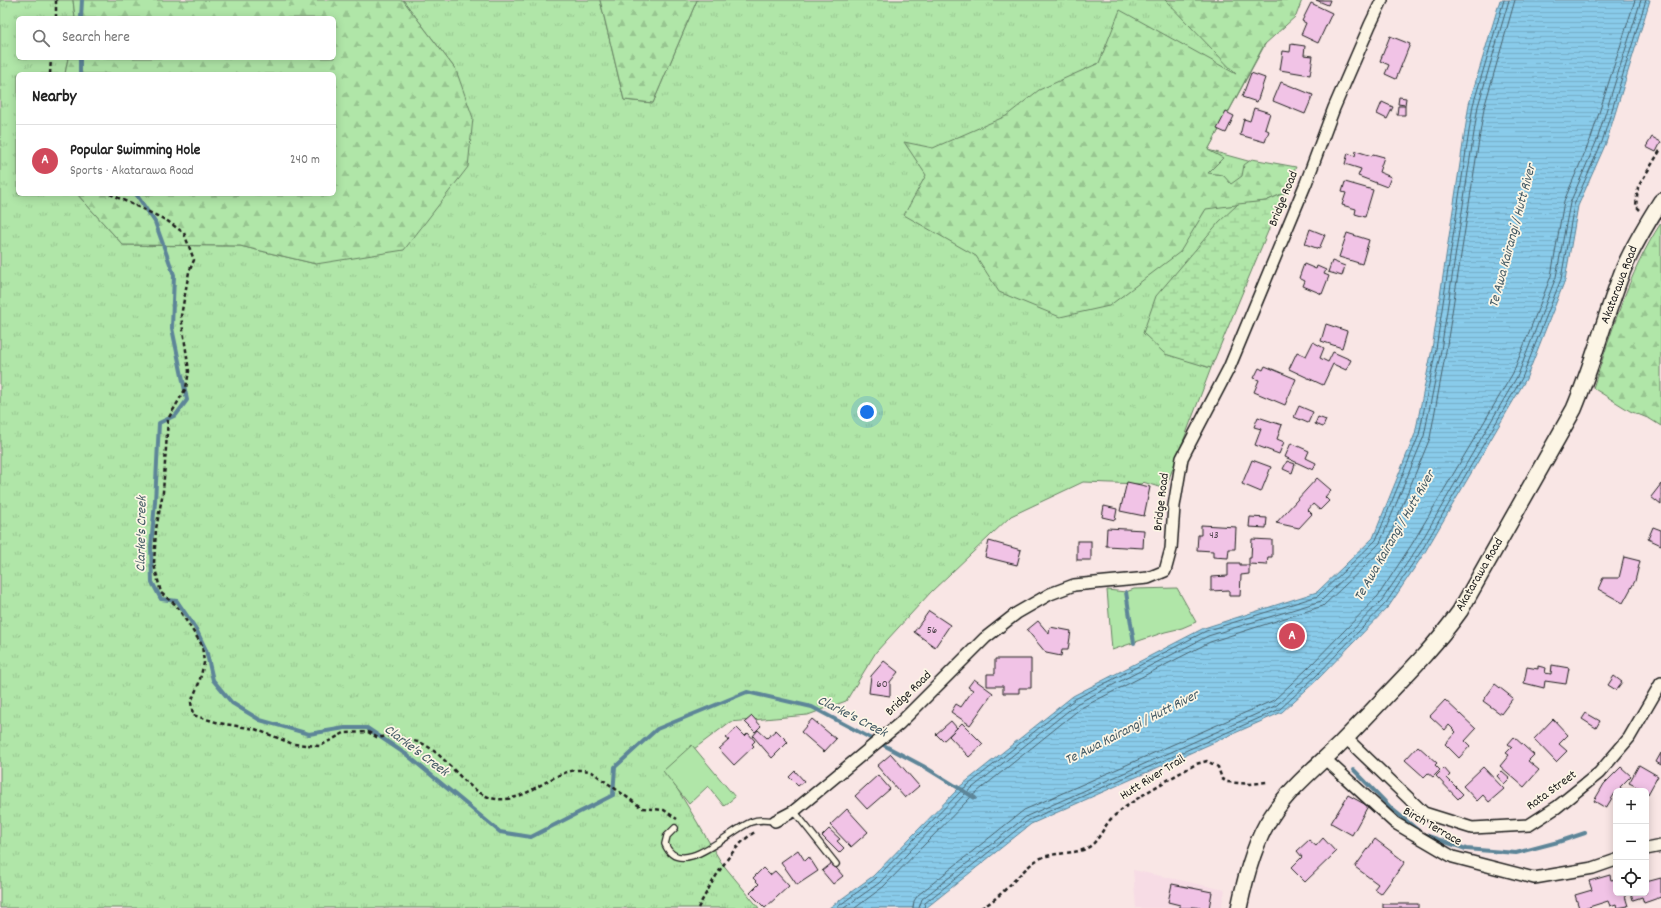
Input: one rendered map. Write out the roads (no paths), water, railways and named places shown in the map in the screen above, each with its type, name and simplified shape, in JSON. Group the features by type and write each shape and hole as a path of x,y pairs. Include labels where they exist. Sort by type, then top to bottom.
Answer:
{"street":[{"name":"Bridge Road","path":"775,821 794,811 899,724 985,638 1017,613 1050,594 1074,584 1148,578 1165,572 1171,549 1174,506 1182,458 1229,368 1306,183 1334,108 1382,0"},
{"name":"Akatarawa Road","path":"1239,908 1252,858 1271,817 1288,796 1346,738 1435,643 1452,622 1474,587 1574,409 1623,271 1634,245 1661,201"},
{"name":"Rata Street","path":"1346,738 1424,813 1472,828 1529,825 1557,807 1598,773 1630,738 1661,683"},
{"name":"Birch Terrace","path":"1325,759 1395,823 1453,857 1534,878 1593,868 1613,861"},
{"path":"1649,848 1661,846"}],"lane":[{"path":"794,811 836,864"},
{"path":"675,828 667,836 665,844 672,854 683,858 701,852 750,822 760,819 775,821"}],"water":[{"name":"Te Awa Kairangi / Hutt River","path":"1500,0 1650,0 1606,143 1578,206 1565,280 1526,379 1425,552 1389,606 1318,679 1282,712 1031,824 926,908 829,908 873,876 958,789 975,797 958,788 1073,696 1204,628 1317,592 1373,538 1415,434 1432,349 1469,104"}],"waterway":[{"name":"Clarke's Creek","path":"81,16 82,0"},
{"name":"Clarke's Creek","path":"80,60 80,72"},
{"name":"Clarke's Creek","path":"137,196 155,222 174,275 172,328 187,400 176,415 159,423 151,547 152,582 161,599 177,601 196,629 206,650 213,680 232,703 260,720 309,734 345,728 367,728 407,755 500,832 531,837 613,795 615,767 657,729 747,692 812,707 923,766 975,798"},
{"path":"1126,592 1134,643"},
{"path":"1354,770 1392,809 1419,831"},
{"path":"1425,835 1466,849 1516,853 1585,833"}],"place":[{"name":"Popular Swimming Hole","path":"1292,636"}]}
